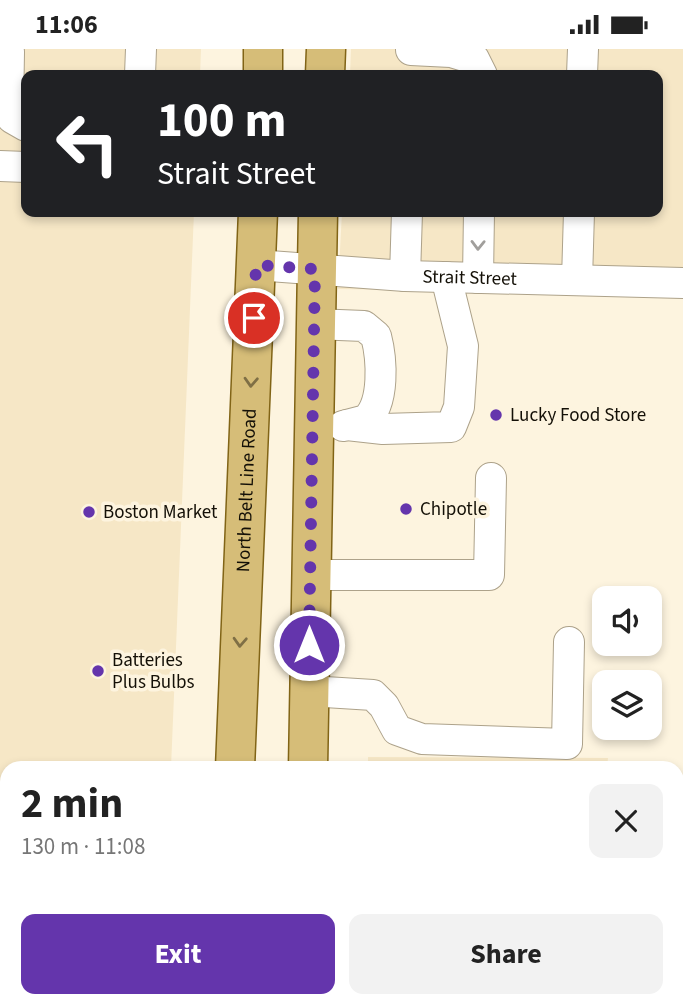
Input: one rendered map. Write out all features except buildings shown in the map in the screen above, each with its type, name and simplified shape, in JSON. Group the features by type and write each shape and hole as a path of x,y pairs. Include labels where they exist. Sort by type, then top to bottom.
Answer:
{"main road":[{"path":"263,70 264,49"},
{"path":"325,70 326,49"},
{"name":"North Belt Line Road","path":"235,761 258,217"},
{"path":"308,761 310,575 329,426 314,324 318,217"}],"street":[{"path":"141,49 141,70"},
{"path":"410,70 411,49 451,52 474,59 480,70"},
{"path":"582,70 583,49"},
{"path":"6,59 8,110 12,118 21,123"},
{"path":"0,166 21,167"},
{"path":"405,276 407,217"},
{"path":"478,278 479,217"},
{"path":"577,280 579,217"},
{"name":"Strait Street","path":"256,265 446,278 683,283"},
{"path":"329,426 383,429 451,427 459,407 463,346 446,278"},
{"path":"314,324 364,327 376,336 376,405 366,420 329,426"},
{"path":"310,575 489,575 491,478"},
{"path":"309,691 373,695 384,706 397,730 422,739 567,744 569,642"}],"shaded area":[{"path":"0,49 201,49 200,70 21,70 21,217 194,217 171,761 0,761"},
{"path":"351,49 683,49 683,294 338,289 342,217 663,217 663,70 350,70"},
{"path":"368,757 608,758 608,761 368,761"}],"place":[{"name":"Lucky Food Store","path":"496,415"},
{"name":"Chipotle","path":"406,509"},
{"name":"Boston Market","path":"89,512"},
{"name":"Batteries Plus Bulbs","path":"98,671"}],"route":[{"path":"254,318 256,265 315,269 309,645"}]}
